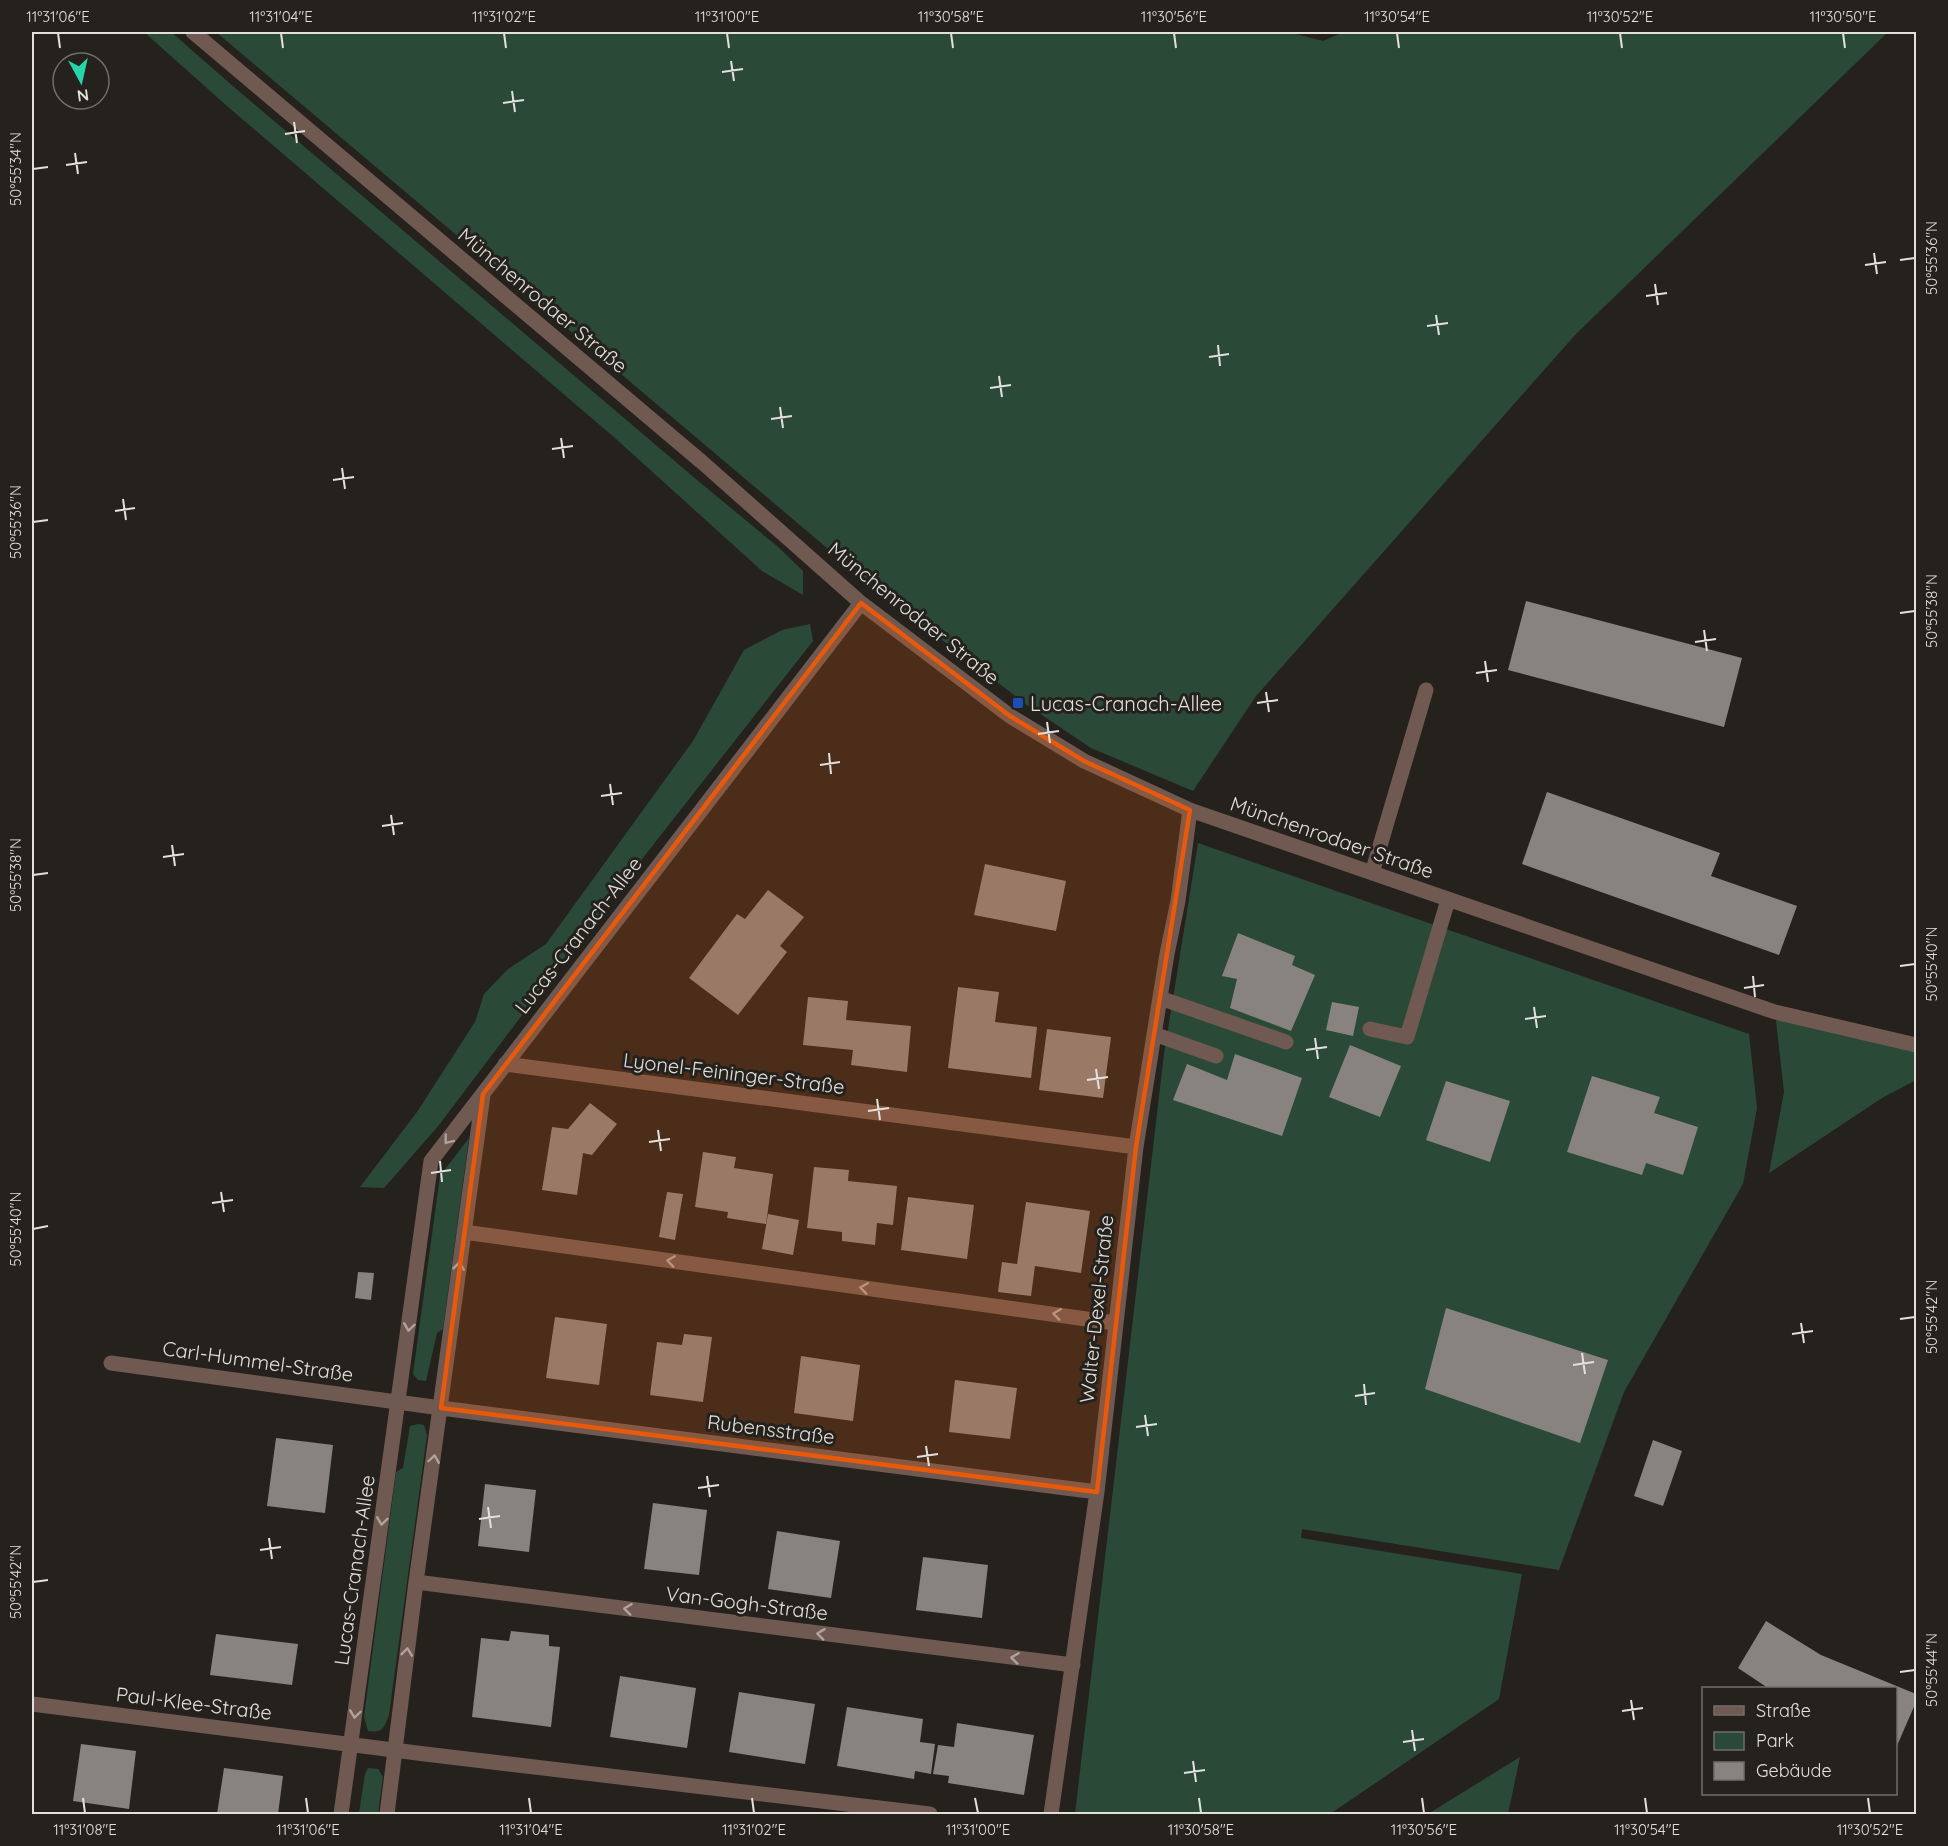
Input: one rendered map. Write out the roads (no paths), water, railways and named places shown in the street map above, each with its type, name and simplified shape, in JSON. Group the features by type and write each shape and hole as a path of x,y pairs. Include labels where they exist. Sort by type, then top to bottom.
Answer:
{"street":[{"name":"Münchenrodaer Straße","path":"193,32 703,463 861,603 1010,716 1084,761 1190,810 1775,1012 1917,1045"},
{"name":"Lucas-Cranach-Allee","path":"342,1815 431,1161 861,603"},
{"path":"1372,873 1426,690"},
{"name":"Walter-Dexel-Straße","path":"1051,1815 1096,1492 1136,1147 1178,901 1190,810"},
{"path":"1370,1029 1407,1037 1448,900"},
{"path":"1160,999 1286,1042"},
{"path":"1154,1034 1216,1056"},
{"name":"Lyonel-Feininger-Straße","path":"505,1064 1136,1147"},
{"name":"Lucas-Cranach-Allee","path":"387,1815 416,1582 483,1094"},
{"path":"464,1232 1115,1323"},
{"name":"Carl-Hummel-Straße","path":"111,1363 399,1402"},
{"path":"399,1402 441,1408"},
{"name":"Rubensstraße","path":"441,1408 1096,1492"},
{"name":"Van-Gogh-Straße","path":"416,1582 1073,1665"},
{"name":"Paul-Klee-Straße","path":"32,1704 351,1744"},
{"path":"351,1744 930,1815"}],"place":[{"name":"Lucas-Cranach-Allee","path":"1018,703"}]}
